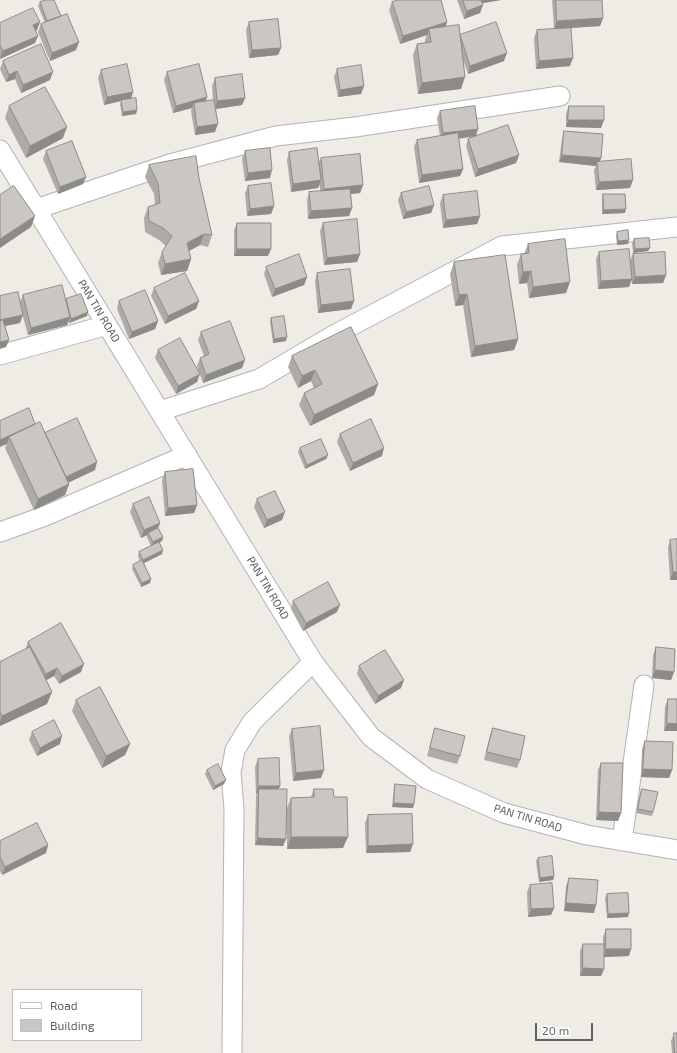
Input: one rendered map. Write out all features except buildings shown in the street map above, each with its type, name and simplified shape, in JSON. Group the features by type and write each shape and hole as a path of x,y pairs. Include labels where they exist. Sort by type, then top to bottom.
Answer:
{"street":[{"path":"36,209 170,164 276,136 355,127 560,96"},
{"name":"PAN TIN ROAD","path":"0,150 313,662 371,737 428,779 504,813 587,835 677,850"},
{"path":"160,411 259,379 334,335 502,246 677,227"},
{"path":"0,355 107,325"},
{"path":"0,532 45,516 187,455"},
{"path":"232,1053 234,809 231,772 235,750 252,722 313,662"},
{"path":"622,841 644,685"}]}
